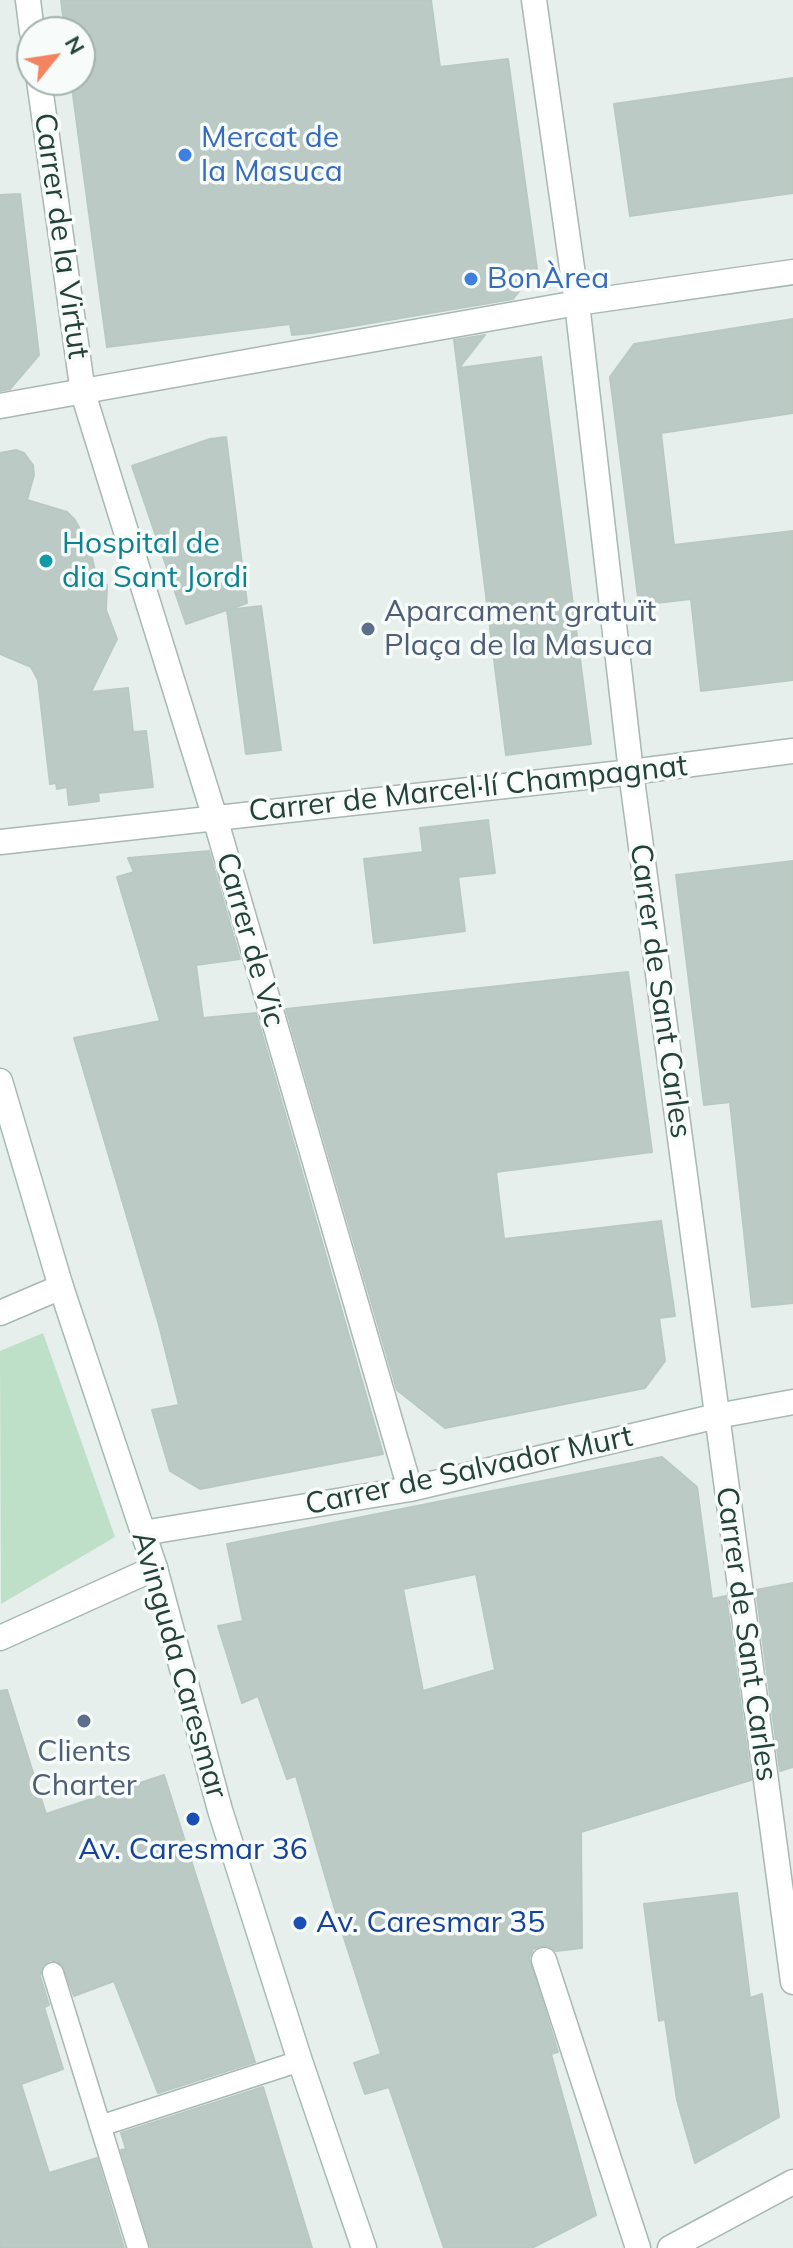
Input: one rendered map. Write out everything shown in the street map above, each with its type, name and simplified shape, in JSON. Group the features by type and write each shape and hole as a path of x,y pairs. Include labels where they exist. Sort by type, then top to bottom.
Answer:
{"street":[{"name":"Carrer de Sant Carles","path":"534,0 577,303 631,772 793,1982"},
{"name":"Carrer de la Virtut","path":"41,96 83,393"},
{"path":"0,406 577,303 793,272"},
{"name":"Carrer de Vic","path":"83,393 215,818 410,1489"},
{"name":"Carrer de Marcel·lí Champagnat","path":"0,842 793,751"},
{"name":"Avinguda Caresmar","path":"0,1081 61,1287 155,1568 220,1810 364,2248"},
{"path":"0,1313 61,1287"},
{"name":"Carrer de Salvador Murt","path":"143,1533 410,1489 717,1416 793,1402"},
{"path":"0,1638 155,1568"},
{"path":"544,1960 638,2248"},
{"path":"670,2248 793,2182"}],"lane":[{"path":"53,1973 138,2248"},
{"path":"100,2126 300,2061"}],"green space":[{"path":"43,1333 115,1537 1,1604 0,1351"}],"building":[{"path":"61,0 431,0 440,67 508,59 537,269 513,299 312,333 292,335 290,324 107,347 73,96 96,96 96,16 63,16"},
{"path":"793,78 793,193 630,216 614,104"},
{"path":"20,194 39,355 10,389 0,391 0,195"},
{"path":"793,319 793,413 661,433 674,545 793,531 793,680 701,691 691,599 639,605 610,377 634,344"},
{"path":"485,335 459,368 541,357 591,744 506,755 454,340"},
{"path":"226,437 247,603 186,624 132,466 210,439"},
{"path":"16,450 24,453 33,465 34,475 27,500 67,512 75,520 89,546 98,582 107,585 106,610 117,639 91,692 128,688 133,732 146,731 153,787 98,793 99,801 69,805 67,787 57,789 56,783 50,784 38,680 31,667 0,654 0,453"},
{"path":"261,606 281,750 246,754 227,610"},
{"path":"488,820 495,873 458,877 465,931 374,943 364,859 423,852 420,828"},
{"path":"209,851 240,959 196,965 203,1018 256,1013 383,1454 200,1489 170,1471 152,1410 179,1405 159,1325 74,1038 160,1021 117,877 134,872 128,858"},
{"path":"793,861 793,1303 752,1307 730,1102 704,1105 676,875"},
{"path":"628,972 652,1152 496,1172 504,1239 661,1221 675,1316 659,1318 665,1361 645,1388 445,1428 397,1390 286,1009"},
{"path":"662,1457 697,1487 712,1599 726,1596 751,1780 581,1832 582,1948 556,1951 540,1946 533,1949 529,1958 558,2052 551,2054 596,2215 532,2248 444,2248 389,2087 365,2094 354,2063 381,2054 296,1776 287,1779 258,1696 242,1703 218,1626 243,1621 227,1544","holes":["476,1574 495,1670 423,1691 403,1589"]},
{"path":"793,1583 793,1767 780,1771 756,1590"},
{"path":"7,1690 46,1814 164,1775 255,2062 158,2093 114,1981 74,1996 62,1964 50,1960 43,1965 40,1976 49,2005 44,2007 63,2069 21,2084 49,2173 97,2158 124,2248 0,2248 0,1691"},
{"path":"737,1893 750,1998 762,1994 779,2117 695,2163 677,2100 665,2019 659,2021 644,1904"},
{"path":"263,2087 312,2248 151,2248 121,2150 126,2149 121,2133"}],"place":[{"name":"Mercat de la Masuca","path":"185,155"},
{"name":"BonÀrea","path":"471,279"},
{"name":"Hospital de dia Sant Jordi","path":"46,561"},
{"name":"Aparcament gratuït Plaça de la Masuca","path":"368,629"},
{"name":"Clients Charter","path":"84,1721"},
{"name":"Av. Caresmar 36","path":"193,1819"},
{"name":"Av. Caresmar 35","path":"300,1923"}]}
